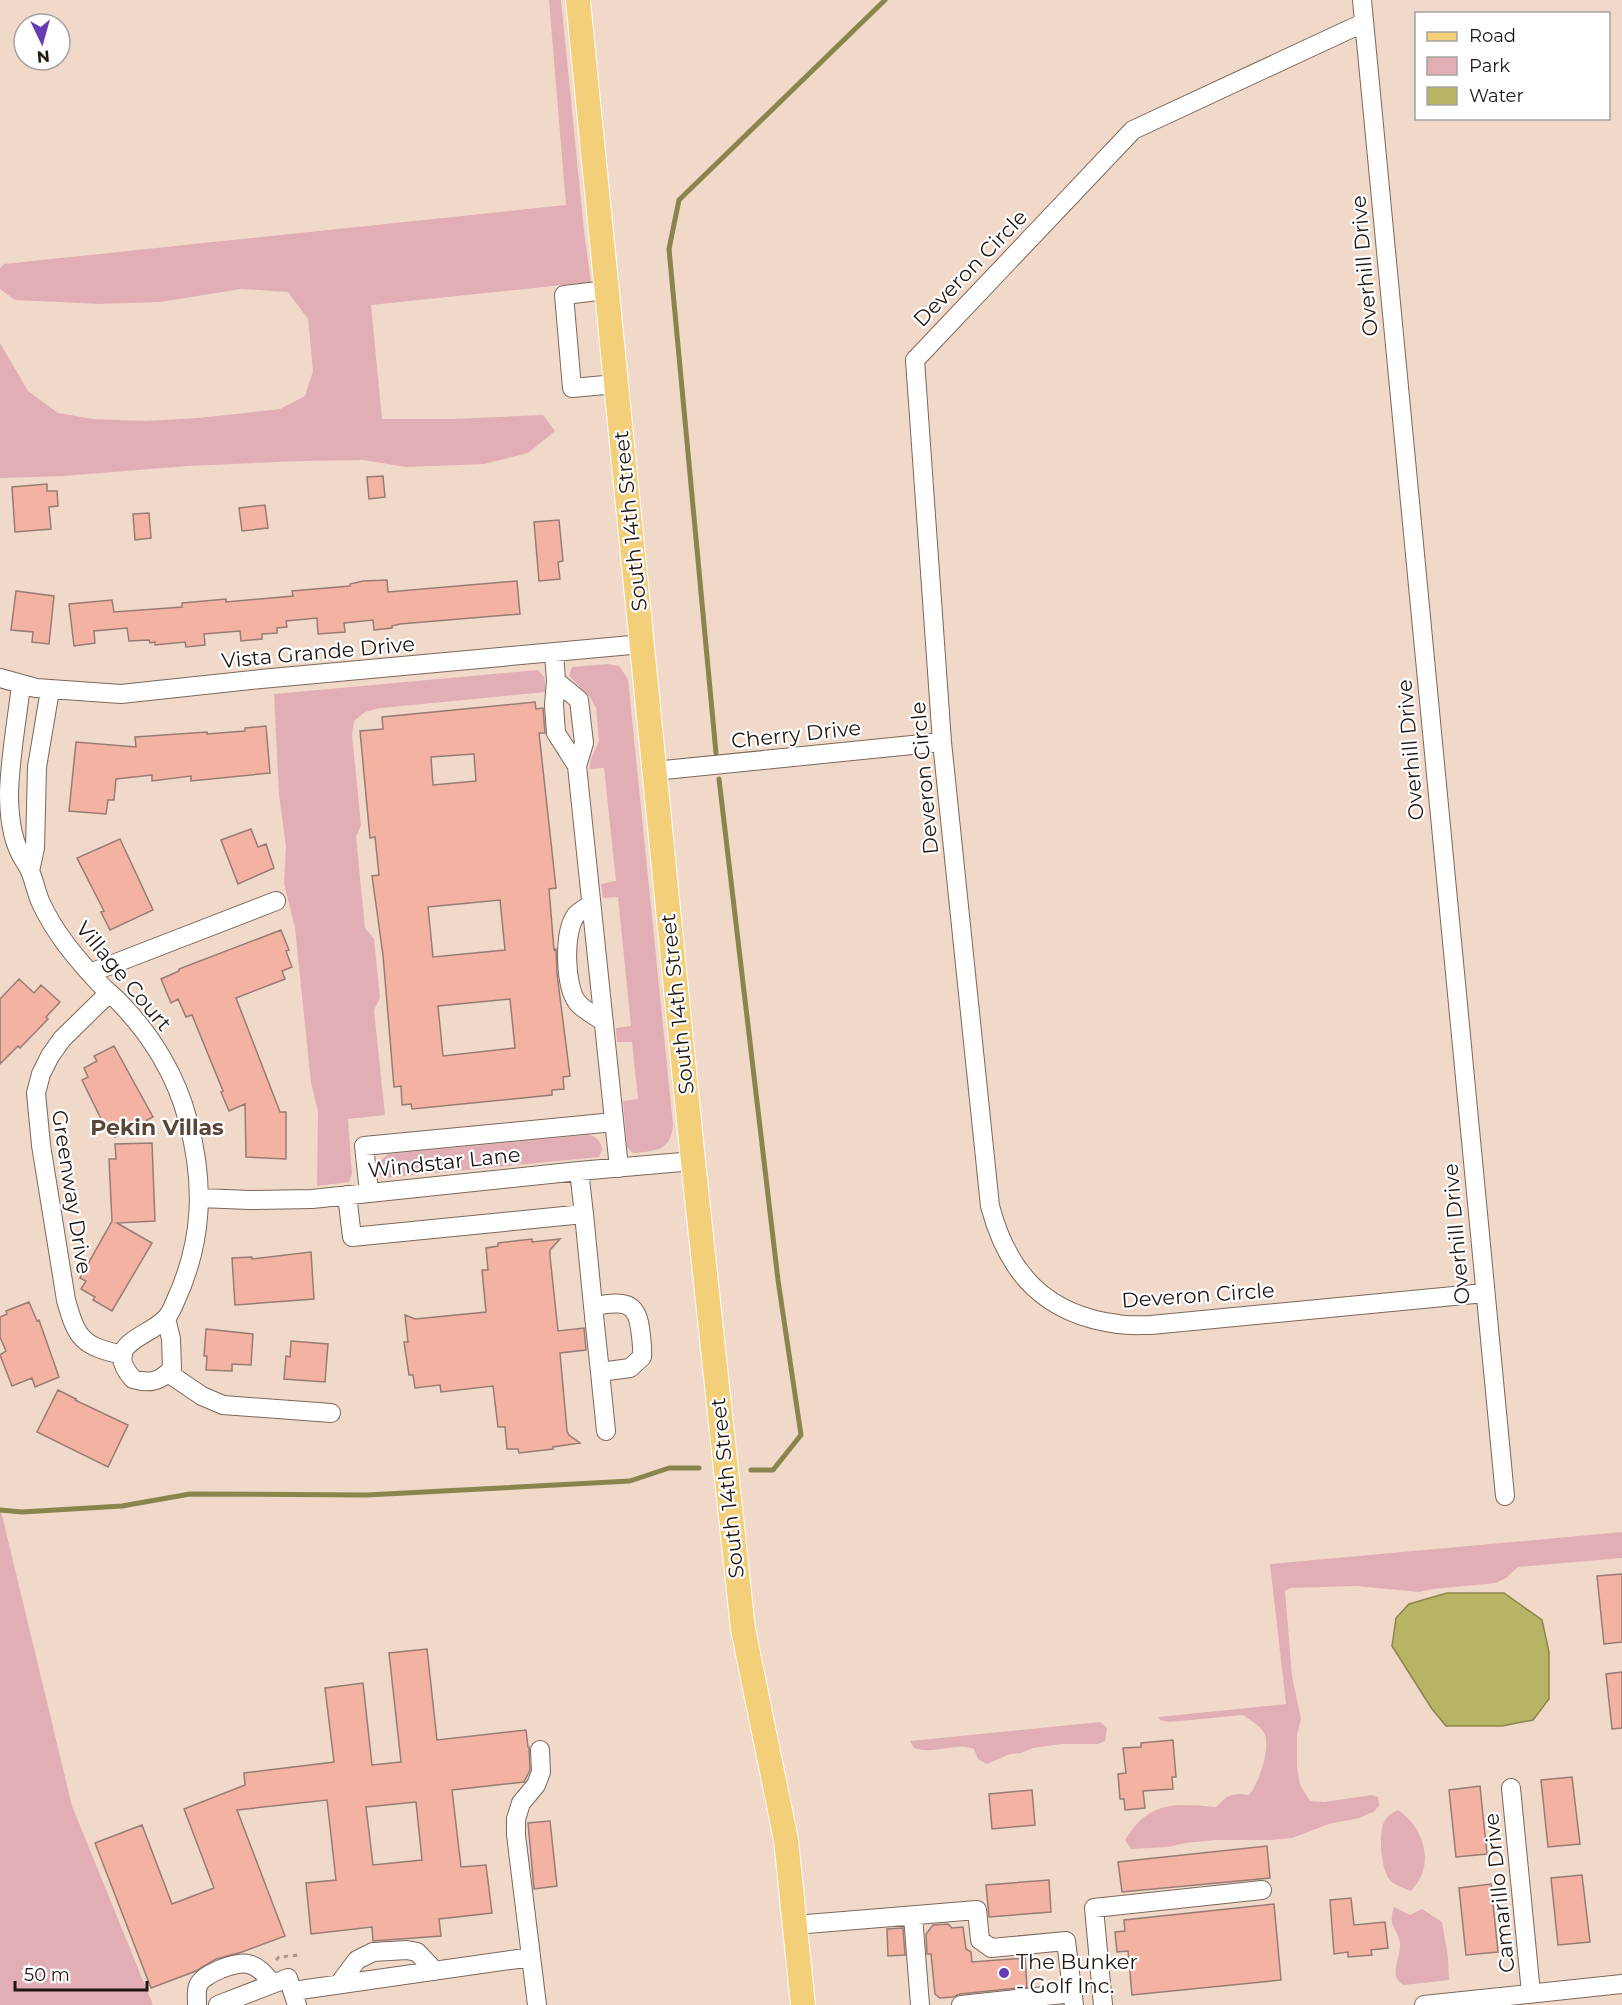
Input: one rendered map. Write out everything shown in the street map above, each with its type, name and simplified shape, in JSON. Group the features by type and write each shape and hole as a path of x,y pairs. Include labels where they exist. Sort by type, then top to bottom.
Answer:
{"main road":[{"name":"South 14th Street","path":"578,0 693,1161 743,1629 786,1840 803,2005"}],"street":[{"name":"Overhill Drive","path":"1362,0 1505,1496"},
{"name":"Deveron Circle","path":"1363,23 1133,130 915,360 942,742 990,1206 998,1233 1023,1277 1047,1299 1078,1315 1118,1324 1151,1325 1485,1293"},
{"path":"607,290 564,295 572,388 616,384"},
{"name":"Vista Grande Drive","path":"0,678 21,685 50,690 121,694 642,644"},
{"path":"554,652 556,734 577,766"},
{"path":"556,681 579,700 584,743 577,766 619,1168"},
{"name":"Village Court","path":"21,685 9,794 12,828 18,849 52,924 90,973 154,1043 182,1100 196,1157 200,1198 192,1257 183,1283 166,1318"},
{"path":"30,872 35,848 37,767 50,690"},
{"name":"Cherry Drive","path":"654,771 942,742"},
{"path":"90,973 276,901"},
{"path":"591,904 576,915 569,930 567,946 571,989 578,1004 604,1022"},
{"name":"Greenway Drive","path":"109,993 69,1032 50,1056 41,1074 36,1093 41,1145 66,1300 72,1323 83,1341 102,1350 123,1355"},
{"path":"369,1192 364,1146 614,1122"},
{"name":"Windstar Lane","path":"200,1198 284,1201 693,1161"},
{"path":"579,1171 606,1431"},
{"path":"347,1195 352,1237 584,1214"},
{"path":"593,1306 617,1303 627,1304 634,1309 639,1316 643,1350 642,1357 630,1368 600,1372"},
{"path":"166,1318 173,1355 172,1368 155,1381 143,1382 133,1379 122,1362 123,1351 130,1342 166,1318"},
{"path":"168,1373 202,1396 224,1405 332,1413"},
{"path":"537,2005 516,1819 521,1803 536,1785 541,1772 540,1750"},
{"name":"Camarillo Drive","path":"1511,1788 1531,1993"},
{"path":"1103,2005 1094,1908 1262,1890"},
{"path":"795,1925 977,1910 980,1940 991,1947 1066,1941 1073,1999 961,2005"},
{"path":"914,1916 920,2005"},
{"path":"339,1984 357,1960 373,1952 406,1950 417,1952 435,1971"},
{"path":"218,2005 288,1978 295,1998 339,1984 531,1957"},
{"path":"197,2005 198,1986 202,1978 238,1964 255,1966 273,1984"},
{"path":"1424,2005 1622,1984"}],"path":[{"path":"274,1961 279,1957 300,1955"}],"green space":[{"path":"549,0 561,0 591,282 371,305 382,419 543,415 555,431 528,453 484,464 406,467 363,460 302,461 0,478 0,343 28,391 58,413 93,419 145,421 280,409 305,396 313,371 308,319 288,292 241,289 160,302 99,304 15,300 0,289 0,268 4,264 566,205"},
{"path":"608,664 619,666 628,679 673,1125 672,1134 666,1145 655,1150 633,1153 627,1147 623,1101 638,1099 632,1042 617,1042 616,1028 631,1026 618,897 603,898 601,884 616,881 604,768 589,769 599,741 596,708 590,697 569,676 572,667"},
{"path":"538,670 544,677 546,692 380,708 365,712 354,721 352,735 361,825 356,837 365,928 374,939 380,998 374,1010 385,1115 348,1119 352,1174 349,1182 317,1186 318,1111 311,1083 295,928 284,883 286,847 279,795 274,694"},
{"path":"586,1135 595,1137 599,1141 602,1149 599,1157 383,1178 377,1171 378,1163 388,1154"},
{"path":"0,1507 72,1806 153,2005 0,2005"},
{"path":"1622,1532 1622,1558 1518,1567 1506,1578 1496,1583 1419,1592 1356,1586 1290,1588 1285,1591 1292,1676 1301,1719 1297,1735 1297,1766 1300,1785 1310,1801 1324,1802 1372,1795 1378,1797 1379,1806 1373,1812 1359,1818 1329,1824 1292,1838 1215,1840 1168,1847 1131,1849 1125,1840 1134,1827 1153,1811 1175,1805 1216,1807 1230,1795 1249,1795 1256,1783 1265,1757 1265,1735 1259,1726 1243,1715 1169,1722 1160,1720 1158,1717 1286,1704 1270,1564"},
{"path":"1100,1722 1107,1728 1105,1741 1098,1744 1061,1744 1033,1748 1021,1753 1010,1754 987,1764 978,1759 974,1749 960,1747 922,1750 914,1748 910,1741"},
{"path":"1398,1810 1417,1830 1424,1847 1422,1874 1411,1891 1391,1881 1383,1862 1382,1828 1387,1818"},
{"path":"1394,1907 1410,1915 1422,1909 1442,1922 1449,1980 1404,1985 1399,1982 1396,1977 1396,1967 1400,1944 1392,1923"}],"water":[{"path":"1447,1593 1504,1593 1542,1620 1549,1652 1549,1699 1533,1720 1502,1726 1446,1726 1432,1709 1392,1646 1396,1618 1409,1604"}],"building":[{"path":"383,476 385,497 369,499 367,477"},
{"path":"47,484 47,491 57,491 58,506 49,507 51,529 15,532 12,487"},
{"path":"265,505 268,528 242,531 239,508"},
{"path":"149,513 151,538 135,540 133,514"},
{"path":"559,520 563,561 558,562 560,579 539,581 534,522"},
{"path":"387,580 388,592 517,581 520,614 400,624 392,628 374,630 373,620 344,623 345,632 318,634 317,618 286,621 287,627 277,628 277,633 262,634 262,639 241,641 240,631 204,634 205,645 186,647 185,642 155,645 155,642 150,643 149,640 129,641 127,628 94,631 95,643 74,646 69,604 112,600 114,612 182,607 182,603 293,596 292,591"},
{"path":"16,591 54,596 49,644 32,642 33,632 11,630"},
{"path":"535,702 536,709 543,708 545,733 539,733 556,888 549,889 554,950 556,949 570,1076 563,1077 564,1089 552,1090 552,1095 412,1109 411,1104 402,1105 401,1086 394,1087 383,955 372,876 379,875 375,837 370,838 360,731 383,729 382,717","holes":["474,754 476,781 433,785 431,757","500,900 505,950 433,957 428,907","510,999 515,1048 443,1056 438,1006"]},
{"path":"266,726 270,773 191,781 191,776 152,781 152,775 116,779 114,800 108,800 106,814 69,811 76,742 136,747 135,737 245,731 245,728"},
{"path":"251,829 258,847 266,844 274,868 238,884 221,840"},
{"path":"120,839 153,910 110,930 101,912 104,911 77,858"},
{"path":"281,930 289,950 286,951 292,967 282,971 285,979 236,998 280,1112 286,1112 286,1159 246,1157 245,1104 229,1111 192,1015 186,1017 178,999 171,1003 161,979 179,969"},
{"path":"19,979 34,993 41,985 60,1002 46,1017 48,1019 20,1048 18,1046 0,1064 0,999"},
{"path":"114,1046 153,1117 115,1137 114,1122 105,1127 82,1080 88,1077 84,1068 97,1061 94,1056"},
{"path":"152,1143 155,1221 117,1223 152,1243 112,1311 93,1300 95,1297 81,1289 86,1281 80,1278 112,1221 109,1159 116,1159 115,1144"},
{"path":"532,1239 532,1242 560,1239 550,1250 558,1331 584,1328 586,1350 560,1353 567,1431 580,1443 519,1453 518,1449 507,1449 505,1427 498,1427 493,1386 441,1392 440,1385 415,1388 413,1375 409,1375 404,1342 408,1342 405,1315 415,1319 486,1312 482,1270 488,1270 486,1248 498,1246 498,1243"},
{"path":"311,1252 314,1299 235,1305 232,1258 252,1257 252,1259"},
{"path":"29,1302 37,1321 39,1320 59,1377 35,1387 32,1378 12,1386 0,1355 6,1351 0,1337 0,1317 7,1314 6,1311"},
{"path":"206,1329 253,1334 251,1365 232,1364 232,1371 206,1370 207,1356 204,1356"},
{"path":"291,1341 328,1344 325,1382 284,1379 286,1356 290,1357"},
{"path":"58,1390 128,1425 108,1467 37,1432"},
{"path":"1622,1574 1622,1642 1604,1644 1597,1576"},
{"path":"427,1649 437,1740 526,1730 530,1770 524,1782 452,1790 461,1867 486,1865 492,1913 439,1919 441,1936 373,1941 372,1927 311,1934 306,1883 336,1880 327,1800 237,1810 285,1936 216,1959 196,1971 151,1988 95,1843 142,1825 172,1904 214,1888 184,1809 245,1785 244,1773 334,1762 325,1688 363,1683 372,1765 401,1762 389,1653","holes":["416,1802 422,1860 373,1865 366,1807"]},
{"path":"1622,1672 1622,1728 1612,1729 1606,1674"},
{"path":"1173,1740 1176,1777 1172,1777 1173,1789 1143,1791 1145,1808 1125,1810 1124,1799 1120,1799 1118,1774 1126,1773 1123,1748 1141,1747 1141,1743"},
{"path":"1572,1777 1580,1844 1548,1847 1541,1780"},
{"path":"1480,1786 1487,1854 1456,1857 1449,1790"},
{"path":"1032,1790 1035,1825 992,1829 989,1794"},
{"path":"550,1821 557,1886 534,1889 528,1823"},
{"path":"1267,1846 1270,1878 1122,1892 1118,1862"},
{"path":"1582,1875 1590,1942 1558,1945 1551,1878"},
{"path":"1049,1880 1051,1912 989,1917 986,1885"},
{"path":"1491,1884 1498,1952 1466,1955 1459,1888"},
{"path":"1351,1898 1354,1925 1385,1922 1388,1948 1371,1950 1372,1955 1348,1957 1348,1952 1334,1954 1330,1900"},
{"path":"1274,1904 1281,1980 1132,1995 1128,1951 1117,1952 1115,1932 1125,1931 1124,1920"},
{"path":"948,1924 952,1928 963,1927 966,1949 971,1952 972,1962 1025,1958 1027,1987 940,1998 935,1994 931,1954 927,1954 926,1934 933,1925"},
{"path":"903,1928 905,1955 888,1956 887,1929"}],"waterway":[{"path":"716,753 669,249 679,200 885,0"},
{"path":"719,779 778,1280 801,1435 773,1470 751,1470"},
{"path":"0,1510 22,1512 122,1506 190,1494 367,1495 630,1481 669,1468 699,1468"}],"place":[{"name":"The Bunker - Golf Inc.","path":"1004,1973"}],"district":[{"name":"Pekin Villas","path":"157,1127"}]}
